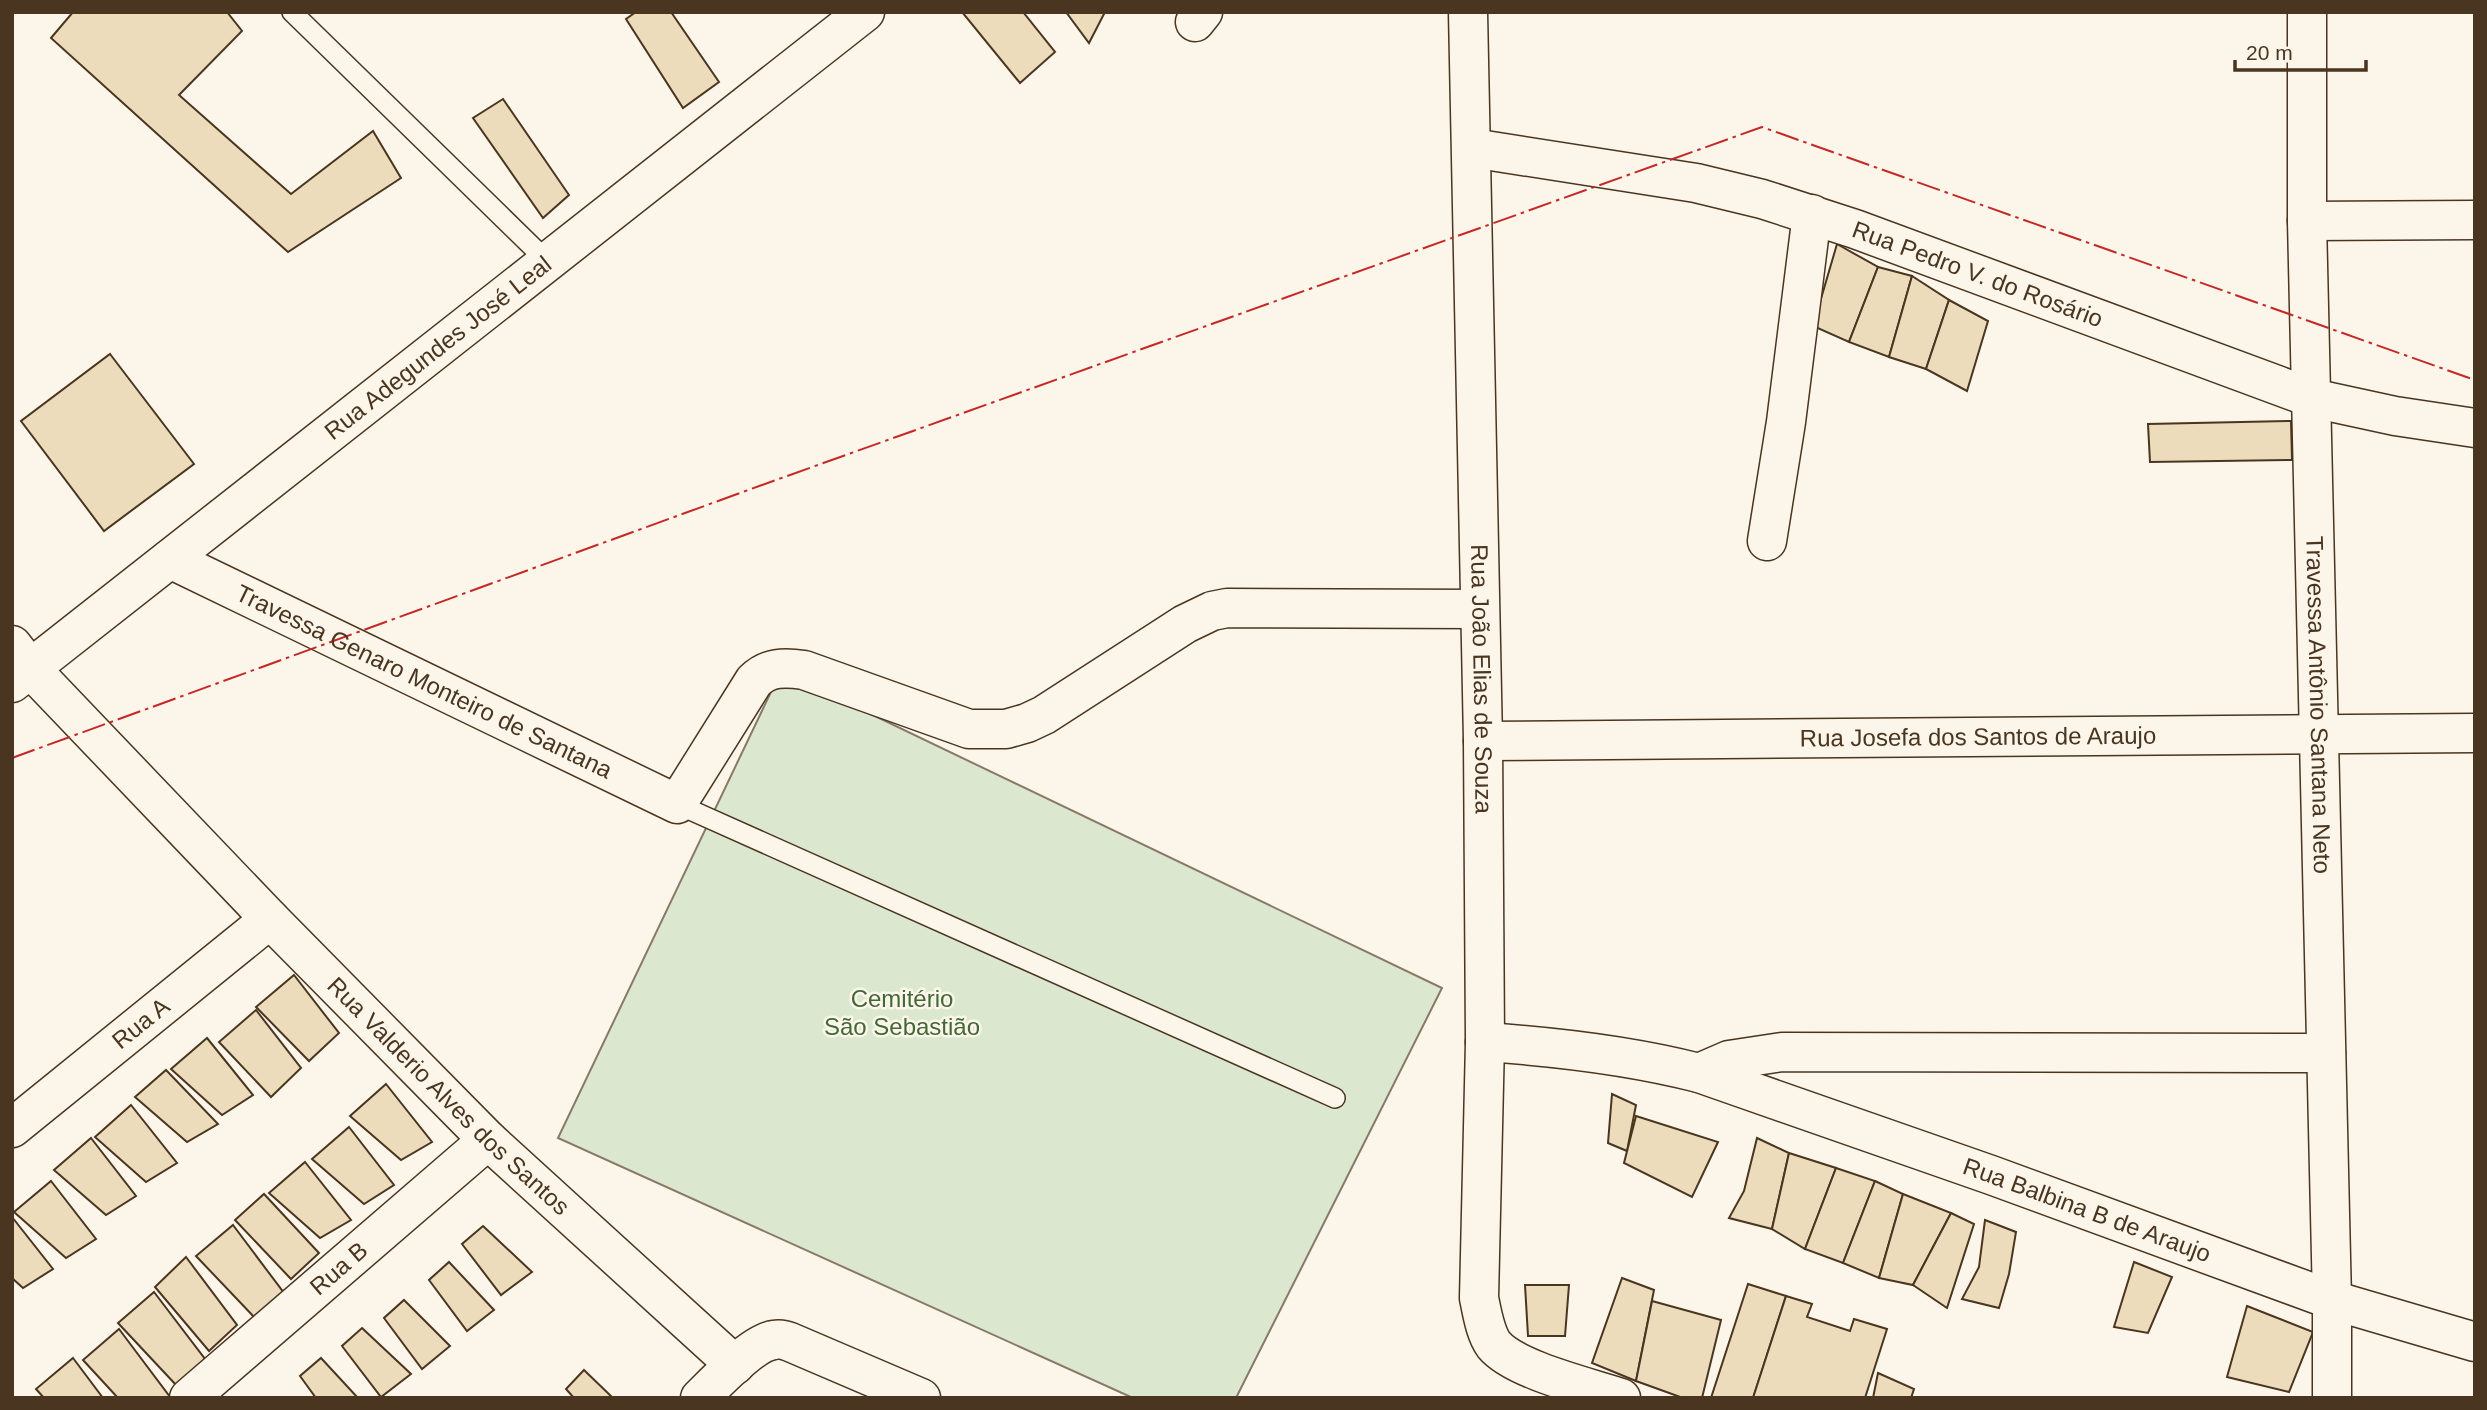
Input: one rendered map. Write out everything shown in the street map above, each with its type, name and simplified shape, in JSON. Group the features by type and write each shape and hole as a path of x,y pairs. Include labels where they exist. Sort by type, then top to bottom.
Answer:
{"street":[{"name":"Rua Adegundes José Leal","path":"18,665 170,559 865,12"},
{"name":"Rua João Elias de Souza","path":"1468,12 1483,741 1485,1042 1479,1298 1493,1343 1502,1352 1524,1365 1621,1398"},
{"name":"Travessa Antônio Santana Neto","path":"2307,12 2307,221 2332,1398"},
{"name":"Rua Pedro V. do Rosário","path":"1472,148 1696,183 1762,199 1812,214 2312,398 2395,416 2475,428"},
{"path":"1767,541 1786,422 1812,214"},
{"path":"2307,221 2475,220"},
{"name":"Travessa Genaro Monteiro de Santana","path":"170,559 677,804"},
{"path":"677,804 754,681 765,671 772,669 804,670 969,729 1006,729 1044,715 1185,624 1212,611 1227,608 1479,608"},
{"name":"Rua Valderio Alves dos Santos","path":"18,665 488,1140 735,1365"},
{"name":"Rua Josefa dos Santos de Araujo","path":"1483,741 2475,733"},
{"name":"Rua A","path":"12,1128 270,919"},
{"name":"Rua Balbina B de Araujo","path":"1485,1042 1609,1054 1699,1073 1991,1175 2332,1300 2475,1342"},
{"path":"1699,1073 1729,1060 1782,1052 2326,1054"},
{"name":"Rua B","path":"189,1398 488,1140"},
{"path":"700,1398 735,1365 766,1342 781,1339 920,1398"}],"lane":[{"path":"292,12 548,262"},
{"path":"677,804 1335,1098"}],"green space":[{"name":"Cemitério São Sebastião","path":"781,671 1442,988 1236,1398 1133,1398 558,1138"}],"building":[{"path":"73,12 227,12 242,31 179,95 291,194 373,131 401,178 288,252 51,38"},
{"path":"636,12 671,12 719,82 683,108 626,19"},
{"path":"962,12 1023,12 1055,52 1020,83"},
{"path":"1066,12 1105,12 1089,43"},
{"path":"503,99 569,195 543,218 473,118"},
{"path":"1837,244 1878,267 1849,342 1813,326"},
{"path":"1878,267 1912,276 1889,357 1849,342"},
{"path":"1912,276 1949,300 1926,369 1889,357"},
{"path":"1949,300 1988,321 1967,391 1926,369"},
{"path":"110,354 194,464 104,531 21,421"},
{"path":"2291,421 2292,460 2150,462 2148,424"},
{"path":"294,975 339,1033 309,1061 256,1007"},
{"path":"256,1010 301,1068 271,1097 219,1042"},
{"path":"207,1038 253,1095 222,1115 171,1069"},
{"path":"166,1070 218,1124 187,1142 135,1097"},
{"path":"386,1084 432,1142 401,1160 350,1116"},
{"path":"1612,1094 1636,1105 1627,1151 1608,1143"},
{"path":"131,1105 177,1163 146,1182 95,1137"},
{"path":"1636,1116 1718,1142 1692,1197 1624,1163"},
{"path":"349,1127 394,1185 364,1204 312,1159"},
{"path":"91,1138 136,1196 106,1215 54,1170"},
{"path":"1757,1138 1789,1153 1772,1229 1729,1218 1744,1191"},
{"path":"1789,1153 1836,1168 1805,1249 1772,1229"},
{"path":"305,1162 351,1220 320,1238 269,1193"},
{"path":"1836,1168 1875,1181 1843,1263 1805,1249"},
{"path":"51,1181 96,1239 66,1258 14,1212"},
{"path":"1875,1181 1903,1194 1879,1278 1843,1263"},
{"path":"264,1194 319,1253 291,1279 235,1220"},
{"path":"1903,1194 1951,1213 1913,1285 1879,1278"},
{"path":"1951,1213 1974,1224 1947,1308 1913,1285"},
{"path":"12,1217 53,1269 23,1288 12,1278"},
{"path":"1985,1220 2016,1232 2009,1274 1999,1308 1962,1299 1979,1267"},
{"path":"233,1225 284,1293 256,1319 196,1256"},
{"path":"483,1226 532,1272 501,1295 462,1244"},
{"path":"186,1257 237,1325 209,1351 155,1287"},
{"path":"449,1262 494,1310 467,1331 429,1280"},
{"path":"2134,1262 2172,1277 2148,1333 2114,1327"},
{"path":"1622,1278 1654,1290 1636,1381 1592,1363"},
{"path":"1748,1284 1786,1296 1753,1398 1711,1398"},
{"path":"1525,1285 1569,1285 1565,1336 1528,1336"},
{"path":"154,1292 205,1359 177,1386 118,1323"},
{"path":"1786,1296 1812,1304 1807,1317 1850,1331 1854,1319 1887,1329 1865,1398 1753,1398"},
{"path":"404,1300 450,1346 422,1369 384,1318"},
{"path":"1652,1301 1721,1320 1702,1398 1683,1398 1636,1381"},
{"path":"2247,1306 2313,1332 2289,1392 2227,1377"},
{"path":"362,1328 411,1374 381,1397 342,1346"},
{"path":"119,1329 169,1398 118,1398 83,1360"},
{"path":"73,1358 103,1398 44,1398 36,1389"},
{"path":"321,1358 358,1398 316,1398 300,1376"},
{"path":"584,1370 613,1398 574,1398 566,1389"},
{"path":"1878,1373 1914,1389 1911,1398 1873,1398"}],"power":[{"path":"12,758 762,485 1762,127 2475,380"}]}
